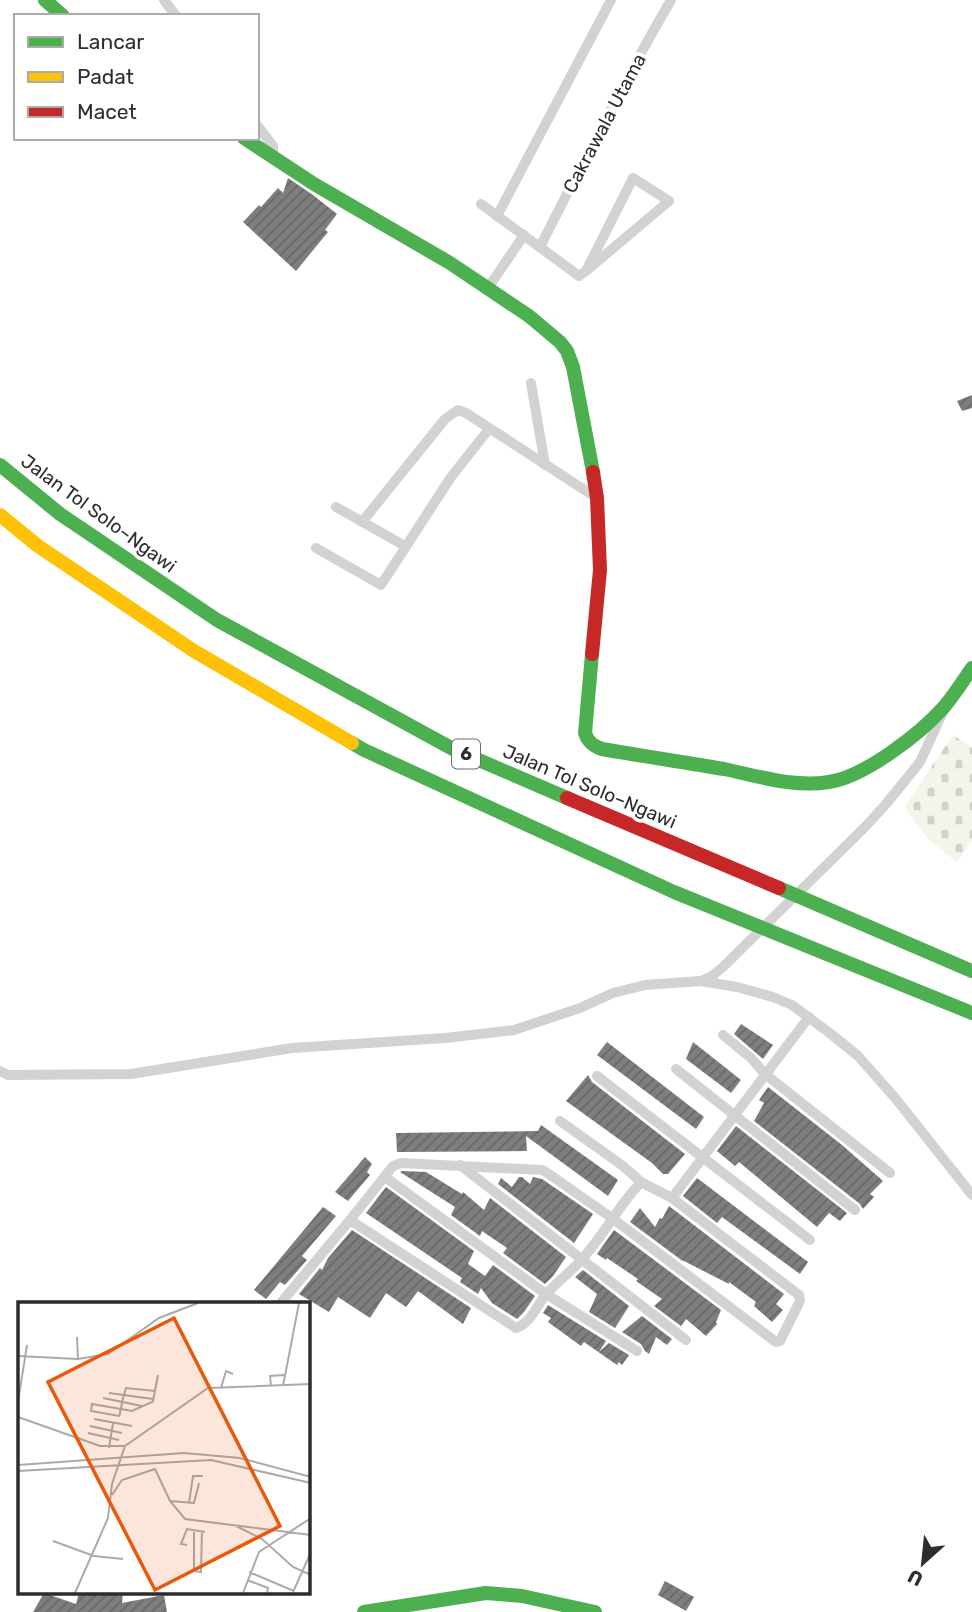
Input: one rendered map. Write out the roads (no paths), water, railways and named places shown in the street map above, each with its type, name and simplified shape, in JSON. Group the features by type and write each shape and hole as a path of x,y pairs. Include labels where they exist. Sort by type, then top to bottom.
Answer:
{"main road":[{"path":"45,0 61,14"},
{"path":"247,140 314,184 488,288 540,325 567,351 579,395 597,498 600,570 585,733 587,742 594,747 791,783 827,783 844,779 867,768 924,727 946,705 972,668"},
{"name":"Jalan Tol Solo–Ngawi","path":"0,465 60,514 217,620 453,749 972,971"},
{"name":"6","path":"0,515 38,546 194,652 364,750 674,892 972,1013"},
{"path":"364,1612 486,1594 522,1596 595,1612"}],"street":[{"path":"497,216 611,0"},
{"name":"Cakrawala Utama","path":"540,247 598,131 671,0"},
{"path":"259,128 273,146 273,157"},
{"path":"481,204 579,276 586,271 597,262 669,201 633,178 586,271"},
{"path":"488,288 524,235"},
{"path":"531,383 545,465"},
{"path":"362,522 451,413 458,410 597,498"},
{"path":"316,548 381,585 451,477 489,429"},
{"path":"336,507 405,546"},
{"path":"701,981 723,967 873,819 920,762 946,705"},
{"path":"0,1071 8,1075 131,1074 292,1048 445,1038 514,1030 580,1008 613,993 645,985 701,981 773,997 809,1017 858,1056 896,1099 972,1195"},
{"path":"672,1198 809,1017"},
{"path":"723,1035 751,1058 765,1074 890,1173"},
{"path":"676,1069 855,1210"},
{"path":"597,1076 810,1240"},
{"path":"282,1302 398,1163 542,1170 612,1218 773,1341 778,1342 800,1301 799,1295 672,1198 642,1182 560,1121"},
{"path":"460,1165 686,1340"},
{"path":"384,1177 546,1294 637,1351"},
{"path":"351,1220 516,1328 526,1323 546,1294 583,1259 632,1191 642,1182"}]}
